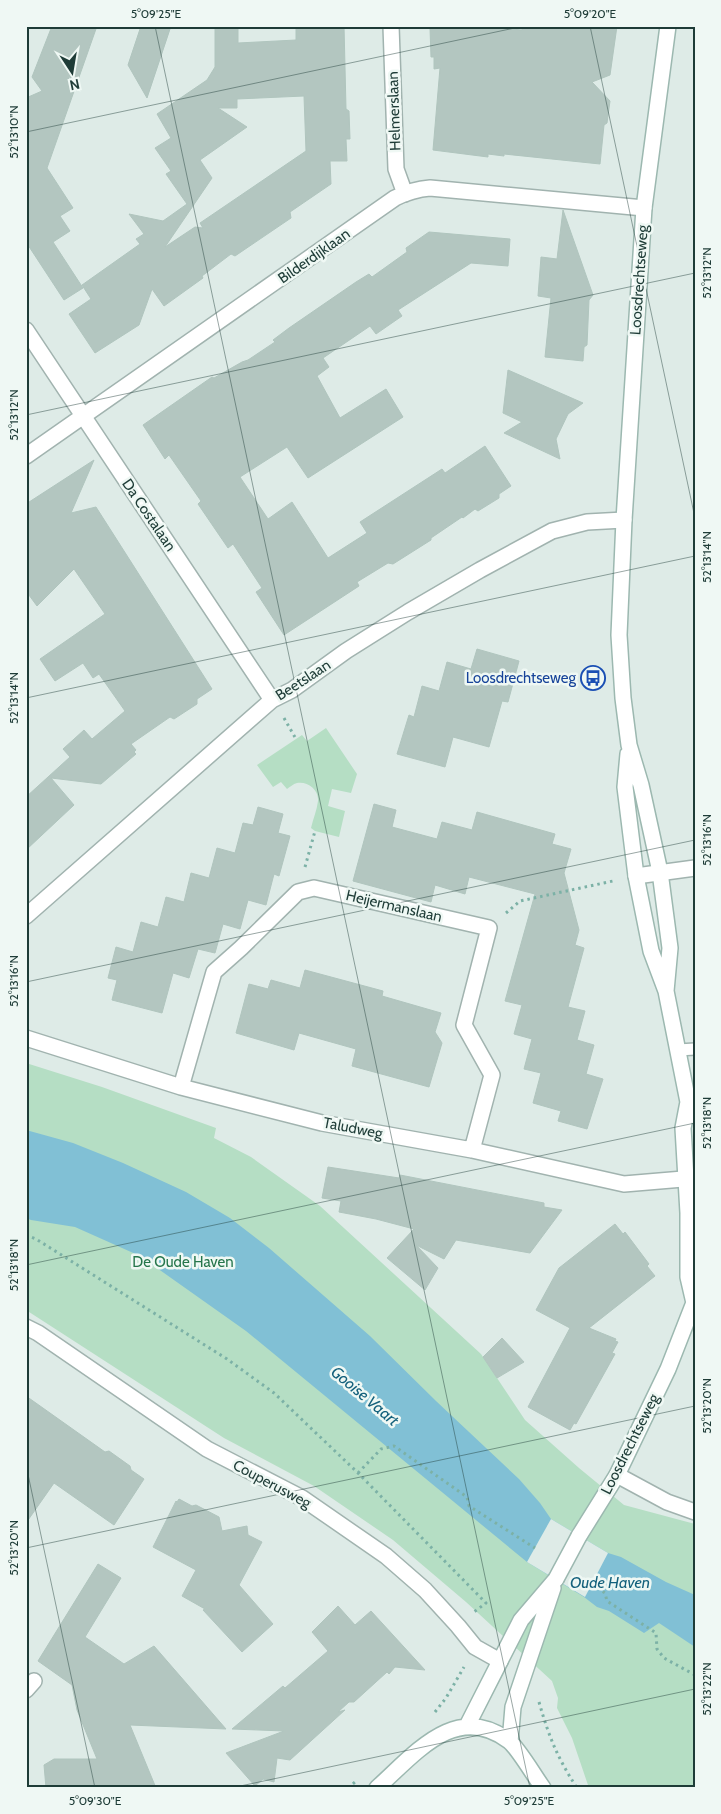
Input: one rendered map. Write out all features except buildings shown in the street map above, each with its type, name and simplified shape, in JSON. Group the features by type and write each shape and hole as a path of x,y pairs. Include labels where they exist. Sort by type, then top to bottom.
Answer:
{"street":[{"name":"Helmerslaan","path":"391,26 396,169 404,194"},
{"name":"Loosdrechtseweg","path":"668,26 644,208 624,520 619,635 628,745 625,787 636,876 651,951 666,991 688,1102 695,1116"},
{"name":"Bilderdijklaan","path":"26,456 404,194 417,189 430,188 644,208"},
{"name":"Da Costalaan","path":"26,330 272,700"},
{"name":"Beetslaan","path":"26,916 272,700 292,690 346,650 480,570 552,531 587,522 624,520"},
{"name":"Loosdrechtseweg","path":"628,745 641,785 660,872 670,948 666,991"},
{"path":"636,876 695,868"},
{"name":"Heijermanslaan","path":"298,892 314,888 490,928"},
{"path":"181,1087 214,972 298,892"},
{"path":"472,1150 492,1075 464,1025 490,928"},
{"name":"Taludweg","path":"26,1038 181,1087 322,1123 472,1150 624,1184 690,1178"},
{"name":"Loosdrechtseweg","path":"510,1742 513,1707 556,1579 579,1536 617,1475 668,1369 694,1301 688,1277 690,1178 683,1128 688,1102"},
{"name":"Couperusweg","path":"26,1327 38,1333 207,1449 302,1498 386,1556 425,1590 475,1647 500,1661"},
{"path":"617,1475 667,1502 695,1512"},
{"name":"Loosdrechtseweg","path":"467,1726 521,1620 556,1579"},
{"path":"377,1788 426,1744 447,1730 467,1726 487,1728 510,1742 543,1788"}],"lane":[{"path":"678,1050 695,1049"}],"path":[{"path":"298,892 314,831"},
{"path":"490,928 520,901 636,876"},
{"path":"26,1234 227,1359 274,1393 358,1473 486,1603 458,1626"},
{"path":"358,1473 381,1449 394,1446 467,1497 469,1506 535,1548"},
{"path":"592,1584 605,1593 607,1601 656,1633 657,1649 664,1658 695,1674"},
{"path":"537,1696 548,1735 560,1763 577,1788"}],"green space":[{"path":"326,728 357,774 351,793 332,789 328,806 345,811 339,837 315,831 311,828 318,801 317,793 312,787 305,783 297,783 287,789 281,782 273,787 257,765 302,735 307,741"},
{"name":"De Oude Haven","path":"26,1063 102,1087 216,1128 214,1138 251,1157 320,1206 481,1354 525,1420 579,1468 624,1505 695,1524 695,1788 589,1788 572,1738 557,1708 558,1698 552,1681 466,1602 393,1540 314,1486 224,1438 26,1310"}],"water":[{"name":"Oude Haven","path":"26,1130 73,1143 123,1163 186,1192 230,1218 269,1248 370,1336 519,1479 551,1519 608,1553 621,1557 666,1582 695,1595 695,1647 659,1623 644,1633 609,1611 597,1607 527,1562 246,1331 140,1256 75,1227 26,1218"}],"pier":[{"path":"551,1519 608,1553 585,1597 527,1562"}],"place":[{"name":"Loosdrechtseweg","path":"593,678"}],"water label":[{"name":"Gooise Vaart","path":"365,1396"}]}
